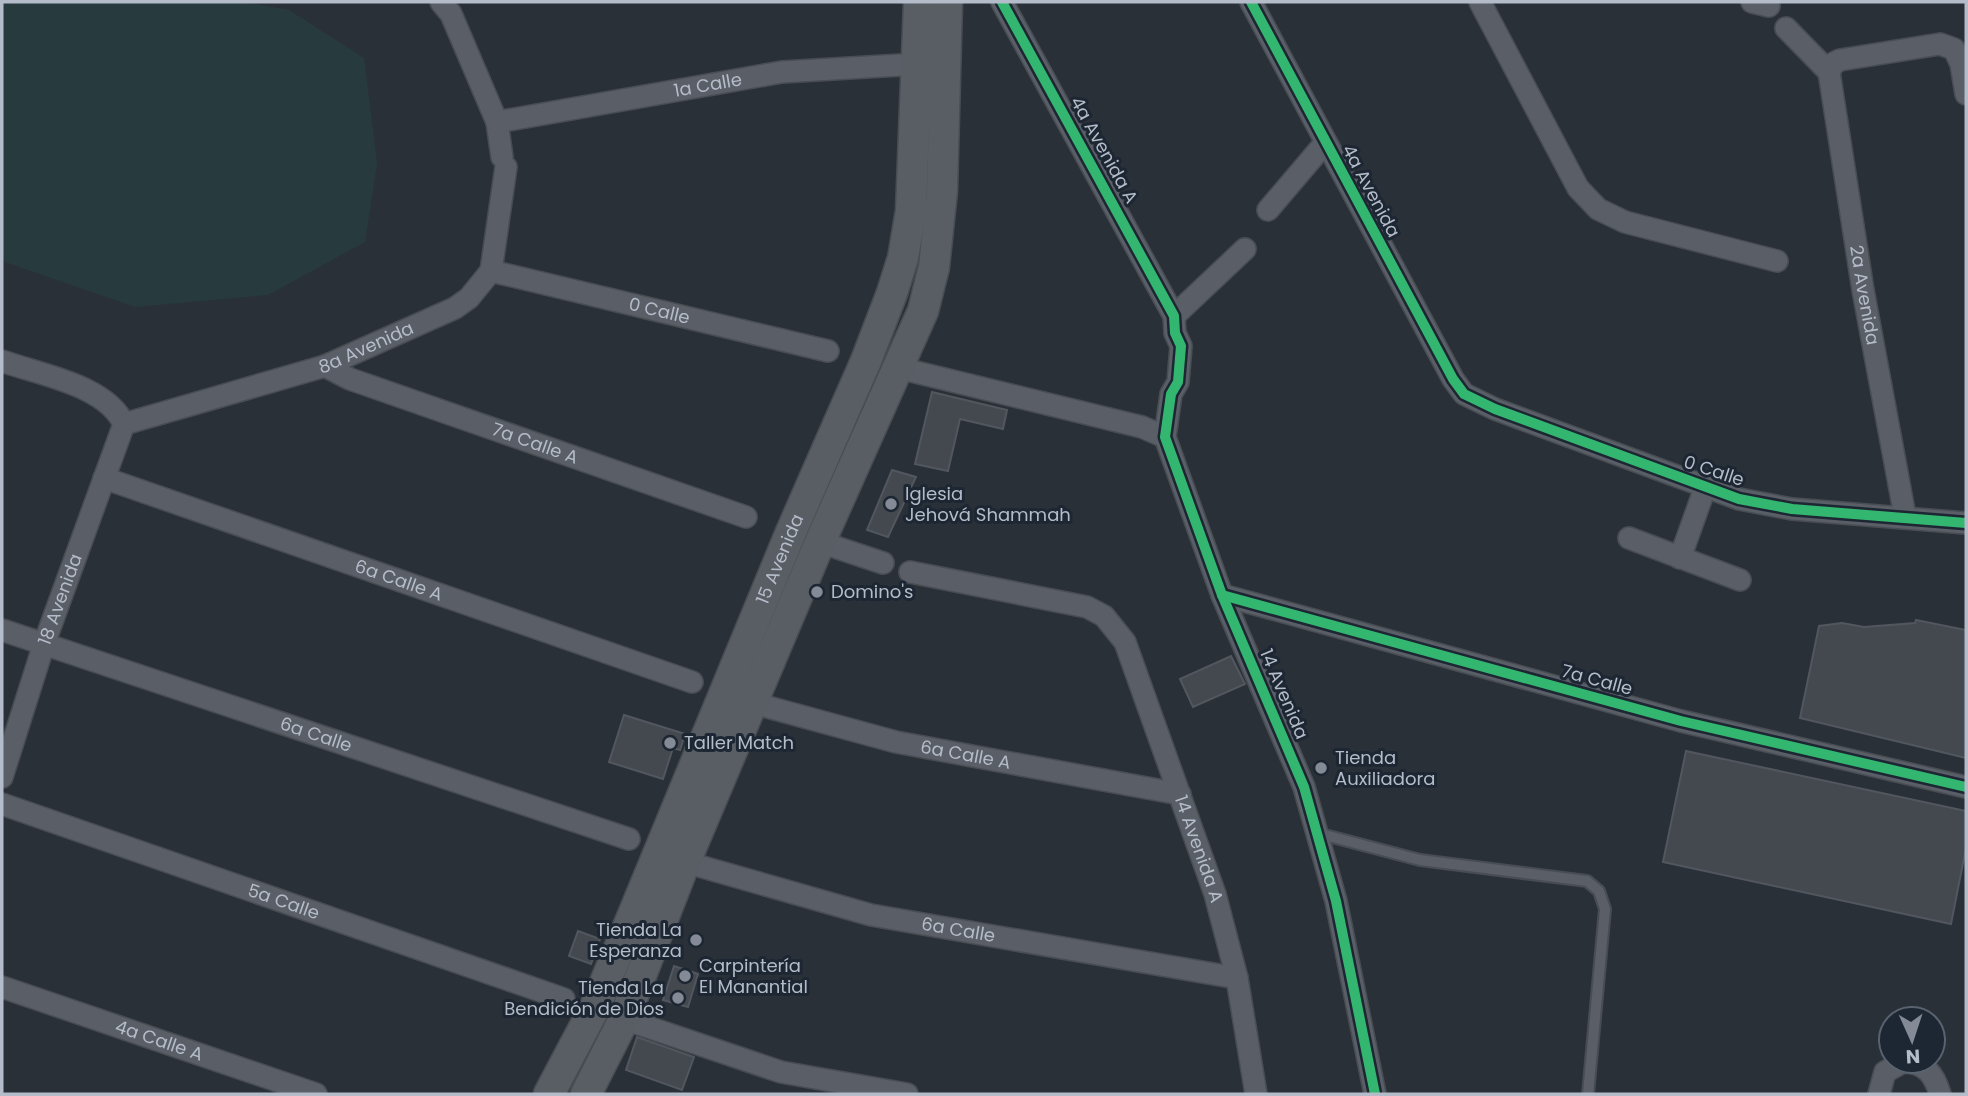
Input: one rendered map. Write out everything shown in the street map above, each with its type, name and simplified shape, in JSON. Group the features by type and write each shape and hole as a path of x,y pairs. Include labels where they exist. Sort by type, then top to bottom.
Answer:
{"main road":[{"name":"15 Avenida","path":"549,1094 595,1007 791,532 866,361 892,293 903,258 911,211 919,2"},
{"name":"15 Avenida","path":"586,1094 624,1019 685,862 820,542 923,311 934,267 942,191 947,2"}],"street":[{"path":"441,2 451,14 497,122 504,162 491,271"},
{"name":"4a Avenida A","path":"1002,2 1175,324"},
{"path":"1480,2 1578,188 1598,209 1625,222 1777,261"},
{"name":"4a Avenida","path":"1259,5 1325,143 1453,379 1464,394"},
{"path":"1786,28 1829,72 1834,63 1840,60 1940,44 1954,49 1961,64 1966,94"},
{"name":"1a Calle","path":"497,122 782,72 918,64"},
{"name":"2a Avenida","path":"1829,72 1863,290 1905,516"},
{"path":"1268,210 1325,143"},
{"path":"1175,324 1245,248"},
{"name":"0 Calle","path":"491,271 828,351"},
{"name":"8a Avenida","path":"124,424 325,366 455,308 469,298 491,271"},
{"name":"14 Avenida","path":"1175,324 1181,346 1178,382 1171,394 1165,437 1222,595 1304,787 1336,901 1375,1094"},
{"path":"2,361 103,397 119,413 124,424"},
{"name":"7a Calle A","path":"325,366 363,384 746,517"},
{"path":"899,368 1142,427 1165,437"},
{"name":"0 Calle","path":"1464,394 1495,409 1739,499 1792,509 1966,523"},
{"name":"18 Avenida","path":"2,777 44,644 124,424"},
{"name":"6a Calle A","path":"104,478 692,682"},
{"path":"1680,558 1705,488"},
{"path":"1629,538 1740,580"},
{"path":"820,542 883,563"},
{"name":"14 Avenida A","path":"910,572 1087,607 1104,616 1125,642 1215,894 1237,978 1256,1094"},
{"name":"7a Calle","path":"1222,595 1681,721 1966,787"},
{"name":"6a Calle","path":"2,630 629,839"},
{"name":"6a Calle A","path":"753,703 896,743 1180,794"},
{"name":"5a Calle","path":"2,804 564,999"},
{"name":"6a Calle","path":"685,862 871,915 1237,978"},
{"name":"4a Calle A","path":"2,987 316,1094"},
{"path":"624,1019 781,1072 907,1094"},
{"path":"1879,1094 1885,1072 1903,1062 1926,1068 1940,1094"}],"lane":[{"path":"1317,833 1420,860 1587,881 1599,891 1605,909 1588,1094"}],"green space":[{"path":"2,2 244,2 289,10 364,58 377,163 365,242 268,295 135,307 5,262 2,257"}],"building":[{"path":"932,392 1007,410 1003,429 960,419 948,471 915,464"},
{"name":"Iglesia Jehová Shammah","path":"892,470 916,477 888,537 867,530"},
{"path":"1916,620 1966,630 1966,758 1800,718 1819,626 1842,623 1864,627 1915,623"},
{"path":"1231,656 1245,684 1193,707 1180,679"},
{"name":"Taller Match","path":"624,715 685,734 680,750 673,748 663,779 609,762"},
{"path":"1686,751 1966,811 1966,848 1951,924 1663,862"},
{"path":"578,931 600,939 591,964 569,956"},
{"path":"674,966 698,974 688,1007 663,1000"},
{"path":"637,1037 694,1057 682,1090 626,1070"}],"cycle path":[{"path":"1002,2 1174,316 1175,333 1181,346 1178,382 1171,394 1165,437 1222,595 1304,787 1336,901 1375,1094"},
{"path":"1251,2 1453,379 1464,394 1495,409 1739,499 1792,509 1966,523"},
{"path":"1222,595 1681,721 1966,787"}],"place":[{"name":"Iglesia Jehová Shammah","path":"891,504"},
{"name":"Domino's","path":"817,592"},
{"name":"Taller Match","path":"670,743"},
{"name":"Tienda Auxiliadora","path":"1321,768"},
{"name":"Tienda La Esperanza","path":"696,940"},
{"name":"Carpintería El Manantial","path":"685,976"},
{"name":"Tienda La Bendición de Dios","path":"678,998"}]}
